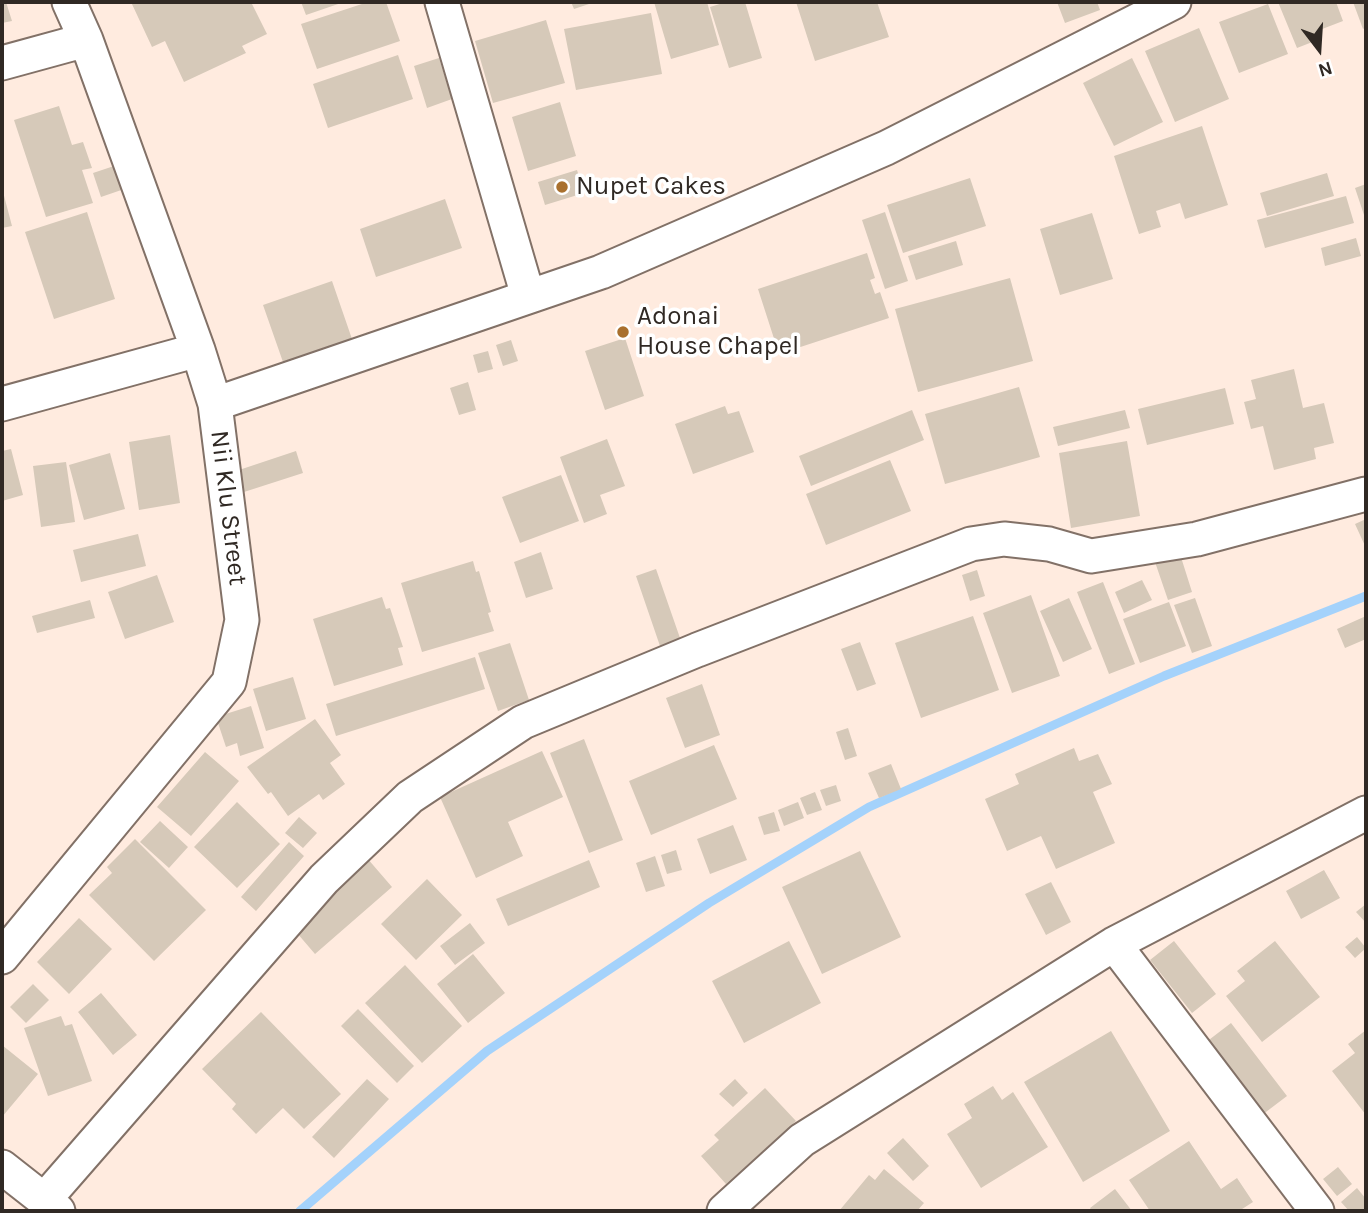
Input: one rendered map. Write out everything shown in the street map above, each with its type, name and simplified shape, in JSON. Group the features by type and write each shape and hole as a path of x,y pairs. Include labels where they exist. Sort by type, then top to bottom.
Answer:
{"street":[{"name":"Nii Klu Street","path":"2,957 229,682 242,620 215,404 86,40 69,2"},
{"path":"442,2 528,296"},
{"path":"215,404 601,272 886,149 1174,2"},
{"path":"2,63 86,40"},
{"path":"2,404 198,350"},
{"path":"2,1167 51,1205 324,879 410,797 523,722 697,650 971,544 1004,540 1049,544 1091,556 1197,539 1366,494"},
{"path":"724,1211 802,1140 1114,944 1366,813"},
{"path":"1114,944 1317,1211"}],"building":[{"path":"2,2 6,2 12,21 2,23"},
{"path":"131,2 251,2 267,34 242,46 246,53 184,82 165,41 152,47"},
{"path":"301,2 344,2 306,15"},
{"path":"368,2 386,2 400,41 317,69 301,24"},
{"path":"571,2 595,2 574,9"},
{"path":"654,2 707,2 719,45 671,59"},
{"path":"726,2 745,2 762,58 729,68 710,7"},
{"path":"796,2 877,2 889,37 815,61"},
{"path":"1057,2 1097,2 1100,10 1065,23"},
{"path":"1278,2 1336,2 1343,21 1317,31 1320,39 1297,48"},
{"path":"1353,2 1366,2 1366,27 1363,29"},
{"path":"1268,4 1288,54 1239,73 1219,22"},
{"path":"651,13 662,74 576,90 564,29"},
{"path":"546,20 565,83 493,103 475,41"},
{"path":"1199,28 1229,99 1175,122 1145,51"},
{"path":"398,55 413,99 328,128 313,84"},
{"path":"439,58 452,99 427,108 414,66"},
{"path":"1132,58 1163,122 1114,146 1083,83"},
{"path":"560,102 576,156 528,171 512,117"},
{"path":"59,106 72,145 83,142 92,168 82,170 93,203 46,217 14,120"},
{"path":"1202,126 1228,205 1185,219 1180,203 1156,211 1161,227 1139,234 1114,156"},
{"path":"123,163 130,187 101,197 93,173"},
{"path":"577,170 584,193 545,205 538,182"},
{"path":"1327,173 1334,196 1267,216 1260,193"},
{"path":"970,178 986,226 903,253 887,205"},
{"path":"1366,184 1366,221 1355,188"},
{"path":"2,188 12,226 2,228"},
{"path":"1346,196 1354,223 1265,248 1257,220"},
{"path":"445,199 462,248 376,277 360,229"},
{"path":"87,212 115,299 54,319 25,232"},
{"path":"885,212 908,281 885,289 862,220"},
{"path":"1092,213 1113,279 1060,295 1040,229"},
{"path":"1356,238 1361,256 1325,266 1321,248"},
{"path":"956,241 963,265 916,280 908,256"},
{"path":"867,253 875,278 870,280 875,294 880,292 889,318 779,354 758,289"},
{"path":"1010,278 1033,361 918,392 895,309"},
{"path":"332,281 352,339 283,362 263,305"},
{"path":"625,338 644,396 605,410 585,351"},
{"path":"511,340 518,361 503,366 496,345"},
{"path":"488,351 493,369 478,373 473,355"},
{"path":"1294,369 1303,408 1324,403 1334,443 1314,448 1316,459 1274,470 1263,426 1251,429 1244,402 1256,399 1251,380"},
{"path":"468,382 476,410 459,415 450,388"},
{"path":"1019,387 1040,457 945,484 925,414"},
{"path":"1225,388 1234,424 1147,445 1138,409"},
{"path":"725,406 728,414 739,411 754,452 693,474 675,424"},
{"path":"912,410 924,440 811,486 799,456"},
{"path":"1125,410 1130,428 1058,446 1053,427"},
{"path":"170,435 180,503 139,510 129,442"},
{"path":"607,439 625,486 600,495 607,514 584,523 560,457"},
{"path":"1127,441 1140,516 1071,528 1059,453"},
{"path":"11,449 23,495 2,501 2,451"},
{"path":"296,451 303,473 244,492 236,471"},
{"path":"110,453 125,509 84,520 69,465"},
{"path":"890,460 911,511 826,545 806,494"},
{"path":"66,462 75,522 41,527 33,466"},
{"path":"561,475 579,521 520,543 502,497"},
{"path":"1366,519 1366,548 1355,524"},
{"path":"138,534 146,566 81,582 73,550"},
{"path":"541,552 553,589 526,598 514,562"},
{"path":"1180,554 1192,592 1168,600 1155,562"},
{"path":"473,561 476,572 479,571 494,631 422,652 401,583"},
{"path":"656,569 680,638 660,646 636,576"},
{"path":"977,570 985,596 970,601 962,575"},
{"path":"157,575 174,622 125,639 108,592"},
{"path":"1142,580 1152,600 1124,613 1115,592"},
{"path":"1103,582 1135,664 1109,674 1077,592"},
{"path":"1031,595 1060,676 1012,693 983,613"},
{"path":"382,597 386,609 390,608 403,647 398,648 403,665 334,686 313,619"},
{"path":"1069,598 1092,649 1063,662 1040,611"},
{"path":"1195,598 1212,646 1192,653 1174,605"},
{"path":"90,600 95,618 37,633 32,616"},
{"path":"1169,602 1186,646 1140,663 1123,619"},
{"path":"973,616 999,690 921,718 895,643"},
{"path":"1366,616 1366,639 1345,648 1337,629"},
{"path":"860,642 876,684 857,691 841,649"},
{"path":"510,643 529,700 498,711 478,653"},
{"path":"475,657 485,689 336,736 326,704"},
{"path":"293,677 306,719 266,731 253,689"},
{"path":"702,684 720,735 685,748 666,698"},
{"path":"251,706 264,748 240,756 237,743 226,747 216,717"},
{"path":"315,719 341,755 330,763 345,784 323,800 319,794 288,816 271,792 268,794 247,767"},
{"path":"848,728 857,756 845,760 836,732"},
{"path":"584,739 623,840 589,853 550,753"},
{"path":"714,745 737,799 651,835 629,781"},
{"path":"1074,748 1079,761 1098,754 1112,784 1093,792 1115,843 1056,869 1041,836 1007,851 985,799 1019,784 1015,774"},
{"path":"542,751 563,797 508,822 523,856 476,878 440,797"},
{"path":"205,752 239,781 191,836 157,807"},
{"path":"891,764 901,789 879,798 868,773"},
{"path":"836,785 841,801 826,806 820,790"},
{"path":"815,792 822,810 807,815 800,798"},
{"path":"237,802 280,844 237,888 194,847"},
{"path":"798,802 804,818 784,826 778,810"},
{"path":"774,812 780,831 764,835 758,817"},
{"path":"299,817 317,833 303,848 285,833"},
{"path":"160,821 188,847 169,868 140,842"},
{"path":"733,825 747,860 710,874 697,839"},
{"path":"135,839 206,910 154,961 89,895 112,873 107,867"},
{"path":"289,842 304,856 256,911 241,897"},
{"path":"676,850 682,870 667,874 661,855"},
{"path":"860,851 901,937 822,974 782,887"},
{"path":"655,856 665,886 646,892 636,863"},
{"path":"367,858 392,887 315,954 291,926"},
{"path":"589,860 600,887 508,926 496,899"},
{"path":"1324,870 1340,898 1301,919 1286,891"},
{"path":"427,879 462,915 416,960 381,924"},
{"path":"1051,882 1071,922 1046,935 1025,894"},
{"path":"1366,904 1366,923 1356,912"},
{"path":"79,918 112,949 69,994 37,962"},
{"path":"470,923 485,943 455,965 440,946"},
{"path":"1357,937 1366,948 1355,958 1345,947"},
{"path":"789,941 821,1003 744,1043 712,981"},
{"path":"1174,941 1216,994 1192,1013 1150,960"},
{"path":"1275,941 1320,997 1262,1042 1226,996 1245,981 1237,971"},
{"path":"473,954 505,993 468,1023 437,984"},
{"path":"405,965 462,1026 422,1063 365,1003"},
{"path":"33,984 49,1000 26,1023 10,1007"},
{"path":"101,993 137,1035 113,1055 78,1012"},
{"path":"358,1009 414,1066 397,1083 341,1026"},
{"path":"261,1012 341,1094 304,1129 283,1108 256,1134 232,1109 236,1104 202,1069"},
{"path":"61,1016 65,1026 72,1024 92,1081 48,1096 24,1028"},
{"path":"1231,1023 1287,1096 1258,1118 1201,1046"},
{"path":"1366,1030 1366,1115 1332,1071 1355,1053 1348,1044"},
{"path":"1111,1031 1170,1131 1083,1182 1024,1082"},
{"path":"2,1045 38,1074 2,1117"},
{"path":"367,1079 389,1099 334,1158 312,1137"},
{"path":"735,1079 748,1093 733,1107 719,1094"},
{"path":"993,1086 1002,1100 1013,1092 1048,1147 981,1188 947,1134 972,1118 964,1104"},
{"path":"765,1088 796,1121 726,1184 701,1156 719,1140 714,1135"},
{"path":"903,1138 929,1166 913,1181 887,1153"},
{"path":"1189,1141 1221,1189 1237,1178 1253,1202 1239,1211 1150,1211 1129,1180"},
{"path":"1338,1167 1352,1184 1337,1196 1323,1179"},
{"path":"884,1169 924,1203 917,1211 839,1211 869,1175 875,1180"},
{"path":"1357,1188 1366,1199 1366,1208 1363,1211 1349,1211 1341,1202"},
{"path":"1115,1189 1132,1211 1092,1211 1090,1208"}],"waterway":[{"path":"300,1211 487,1051 709,903 869,807 1164,676 1366,596"}],"place":[{"name":"Nupet Cakes","path":"562,187"},
{"name":"Adonai House Chapel","path":"623,332"}]}
